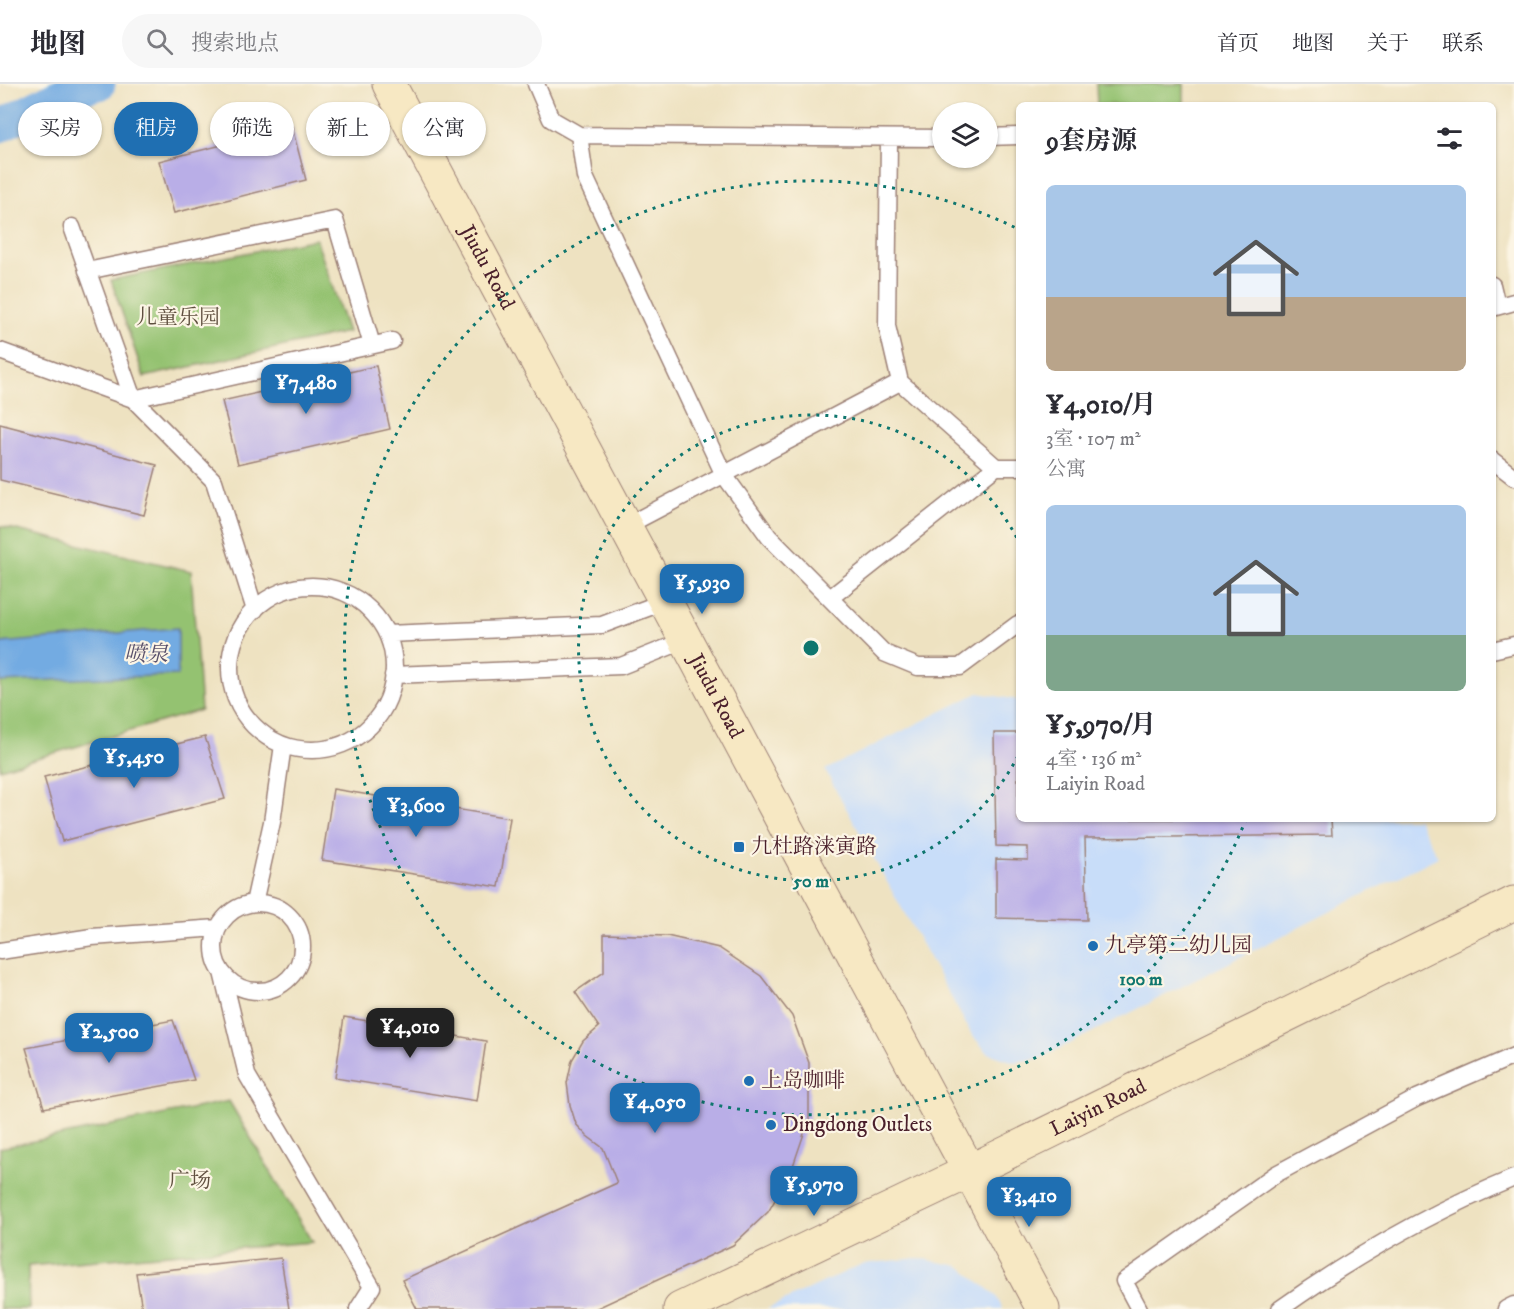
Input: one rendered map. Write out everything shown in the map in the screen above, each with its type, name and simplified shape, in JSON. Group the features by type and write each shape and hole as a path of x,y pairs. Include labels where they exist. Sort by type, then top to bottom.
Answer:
{"street":[{"name":"Jiudu Road","path":"389,84 1043,1309"},
{"name":"Laiyin Road","path":"680,1309 970,1171 1514,903"}],"lane":[{"path":"536,84 551,119 579,135 932,138"},
{"path":"579,135 585,177 724,475 769,537 884,653 918,667 960,667 1016,625"},
{"path":"998,137 1016,136"},
{"path":"889,139 887,326 900,382 996,467"},
{"path":"87,271 335,220 372,345"},
{"path":"72,227 133,399 214,481 255,610"},
{"path":"1496,307 1514,302"},
{"path":"0,351 133,399 393,341"},
{"path":"626,526 900,382"},
{"path":"1496,463 1514,477"},
{"path":"830,598 996,467 1016,467"},
{"path":"301,587 327,588 352,596 372,612 387,634 394,659 393,687 382,713 363,733 338,746 311,750 283,745 259,731 241,710 231,683 231,655 239,630 255,610 276,595 301,587"},
{"path":"387,634 602,625 666,602"},
{"path":"393,675 621,666 686,640"},
{"path":"1496,649 1514,645"},
{"path":"254,903 272,822 283,745"},
{"path":"222,972 232,983 247,990 262,991 275,987 287,980 296,970 302,957 303,943 299,930 281,909 268,904 254,903 239,907 226,916 218,928 214,943 215,958 222,972 247,1075 372,1287 358,1309"},
{"path":"0,951 92,937 218,928"},
{"path":"1139,1309 1124,1281 1276,1174 1416,1098 1514,1056"},
{"path":"1280,1309 1324,1277 1407,1229 1486,1189 1514,1178"},
{"path":"1506,1309 1514,1305"}],"shaded area":[{"name":"九亭第二幼儿园","path":"978,693 1016,700 1016,822 1420,822 1438,857 1041,1058 1014,1062 988,1053 972,1035 825,770"},
{"path":"918,1258 960,1266 996,1296 1003,1309 767,1309 862,1264"}],"green space":[{"path":"1096,84 1184,84 1184,102 1097,102"},
{"name":"儿童乐园","path":"316,239 348,332 144,377 111,280"},
{"path":"0,526 191,571 201,710 0,769"},
{"name":"广场","path":"229,1101 312,1242 28,1266 29,1309 0,1309 0,1148"}],"water":[{"name":"喷泉","path":"178,628 178,675 0,682 0,643"}],"building":[{"path":"294,135 306,180 174,213 159,161 179,156 198,156 198,151 210,148 210,156 294,156"},
{"path":"376,366 390,429 238,464 222,401"},
{"path":"0,424 157,465 144,515 0,480"},
{"path":"994,733 1016,733 1016,822 1331,822 1332,835 1085,838 1087,920 996,918 996,859 1028,860 1028,847 996,846"},
{"path":"205,737 225,799 62,841 44,777"},
{"path":"333,789 510,818 499,887 322,860"},
{"path":"604,934 667,936 719,948 761,976 792,1016 809,1063 809,1119 791,1172 768,1212 733,1245 595,1309 417,1309 402,1280 617,1183 603,1148 576,1124 567,1083 572,1060 583,1041 599,1027 575,992 604,972"},
{"path":"344,1017 486,1041 477,1101 335,1078"},
{"path":"173,1020 194,1080 44,1108 26,1048"},
{"path":"281,1258 289,1309 142,1309 136,1273"}],"waterway":[{"path":"0,126 65,92 99,84"}],"place":[{"name":"九杜路涞寅路","path":"739,847"},
{"name":"九亭第二幼儿园","path":"1093,946"},
{"name":"上岛咖啡","path":"749,1081"},
{"name":"Dingdong Outlets","path":"771,1125"}]}
